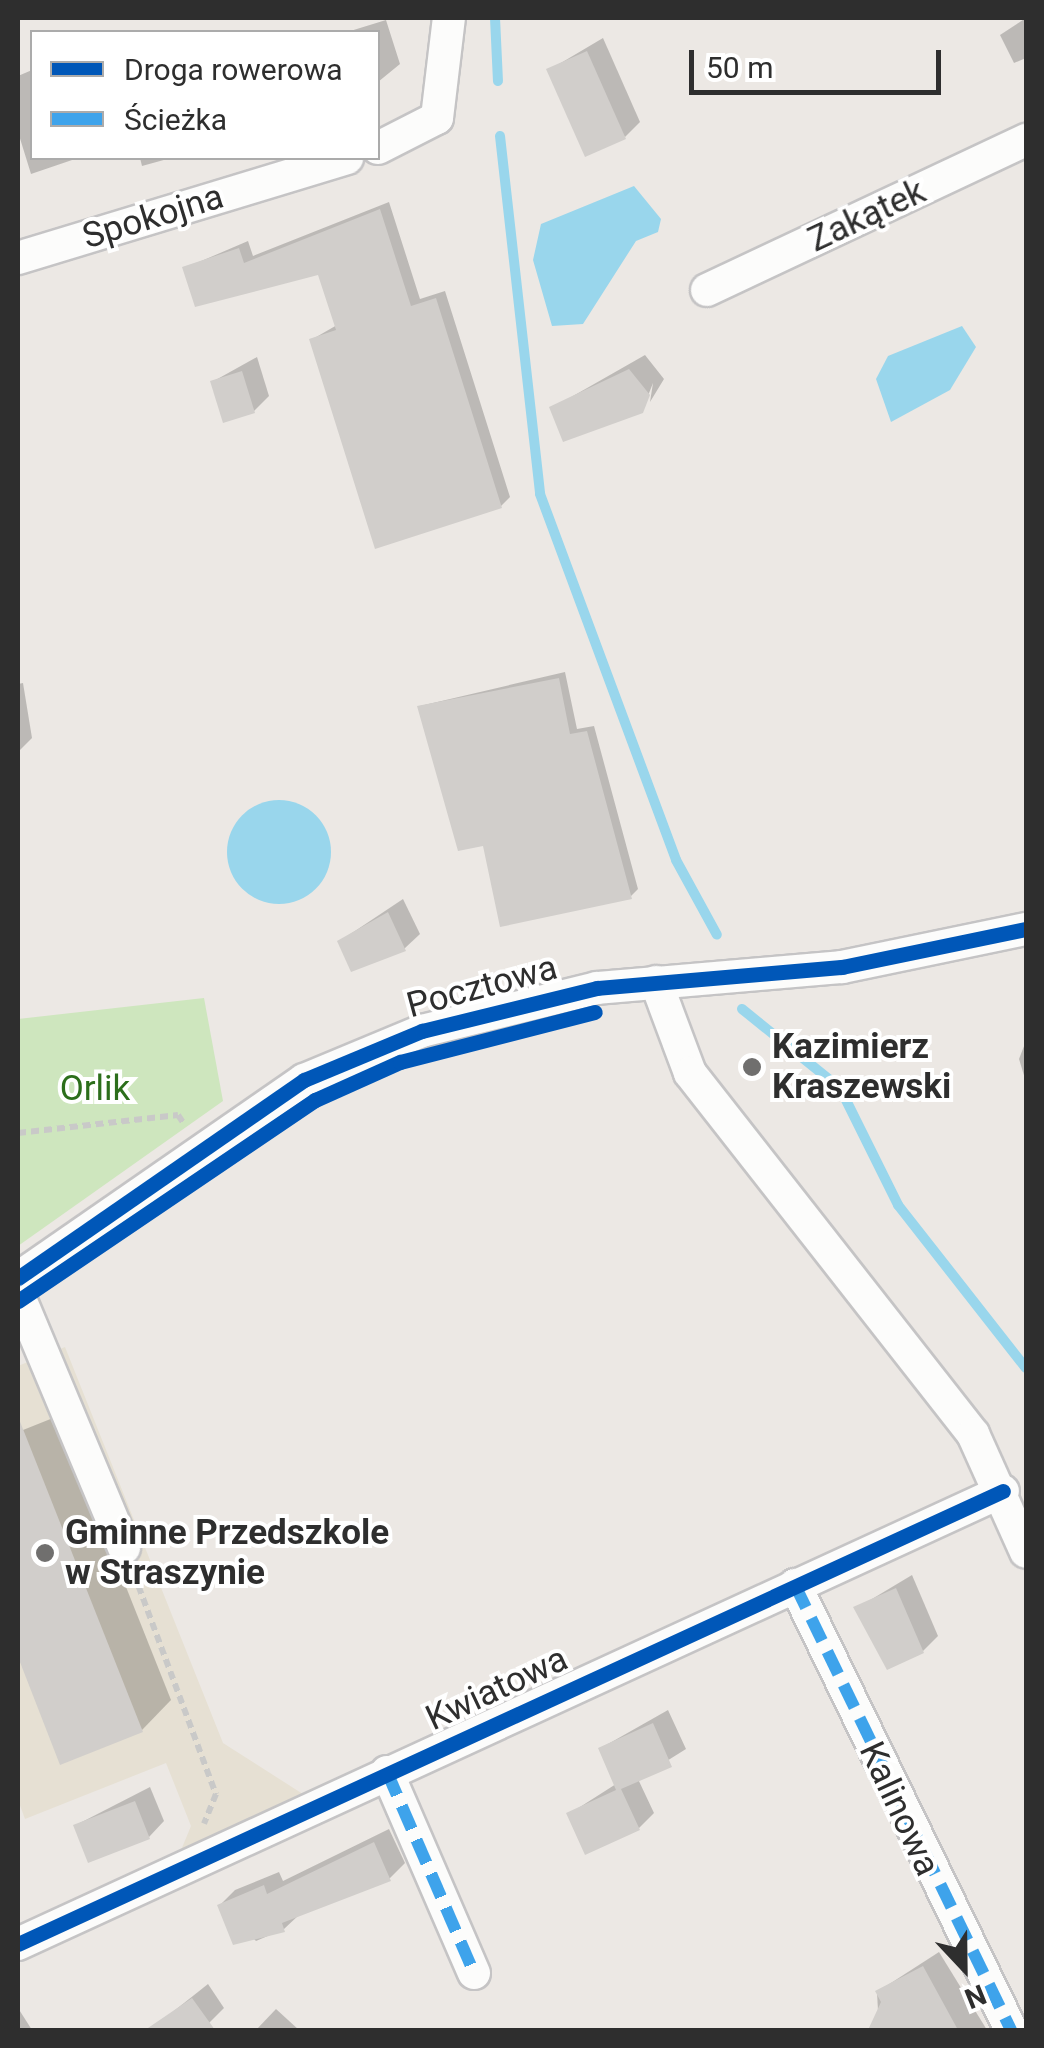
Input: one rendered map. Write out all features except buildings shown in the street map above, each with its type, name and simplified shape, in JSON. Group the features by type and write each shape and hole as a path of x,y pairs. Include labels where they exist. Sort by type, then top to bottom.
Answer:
{"street":[{"path":"380,147 437,118 449,18"},
{"name":"Zakątek","path":"708,290 1026,140"},
{"name":"Spokojna","path":"18,258 340,160"},
{"name":"Pocztowa","path":"18,1278 304,1080 480,1013 656,982 842,967 1026,929"},
{"path":"656,982 690,1073 962,1418 1002,1491 1026,1552"},
{"path":"18,1294 124,1548"},
{"name":"Kwiatowa","path":"18,1944 1002,1491"},
{"name":"Kalinowa","path":"795,1585 1011,2030"},
{"path":"388,1772 474,1973"}],"path":[{"path":"18,1133 178,1115 190,1134"},
{"path":"124,1548 216,1794 198,1841 205,1858"}],"shaded area":[{"path":"65,1347 223,1743 306,1796 179,1855 191,1826 166,1763 25,1819 18,1800 18,1366"}],"green space":[{"name":"Orlik","path":"204,998 223,1101 18,1246 18,1019"}],"water":[{"path":"634,186 661,219 658,232 636,241 583,324 552,326 533,260 541,224"},
{"path":"962,326 976,347 950,390 891,422 876,379 888,356"},
{"path":"279,800 299,804 316,815 327,832 331,852 327,872 316,889 299,900 279,904 259,900 242,889 231,872 227,852 231,832 242,815 259,804"}],"waterway":[{"path":"495,18 498,81"},
{"path":"500,136 540,494 676,860 717,935"},
{"path":"742,1009 840,1088 898,1205 1026,1368"}],"marked path":[{"path":"795,1585 1011,2030"},
{"path":"387,1772 474,1973"}],"cycle path":[{"path":"18,1278 304,1080 422,1031 597,988 842,967 1026,929"},
{"path":"18,1301 315,1100 400,1062 595,1012"},
{"path":"18,1944 1003,1491"}],"place":[{"name":"Kazimierz Kraszewski","path":"752,1067"},
{"name":"Gminne Przedszkole w Straszynie","path":"45,1553"}]}
